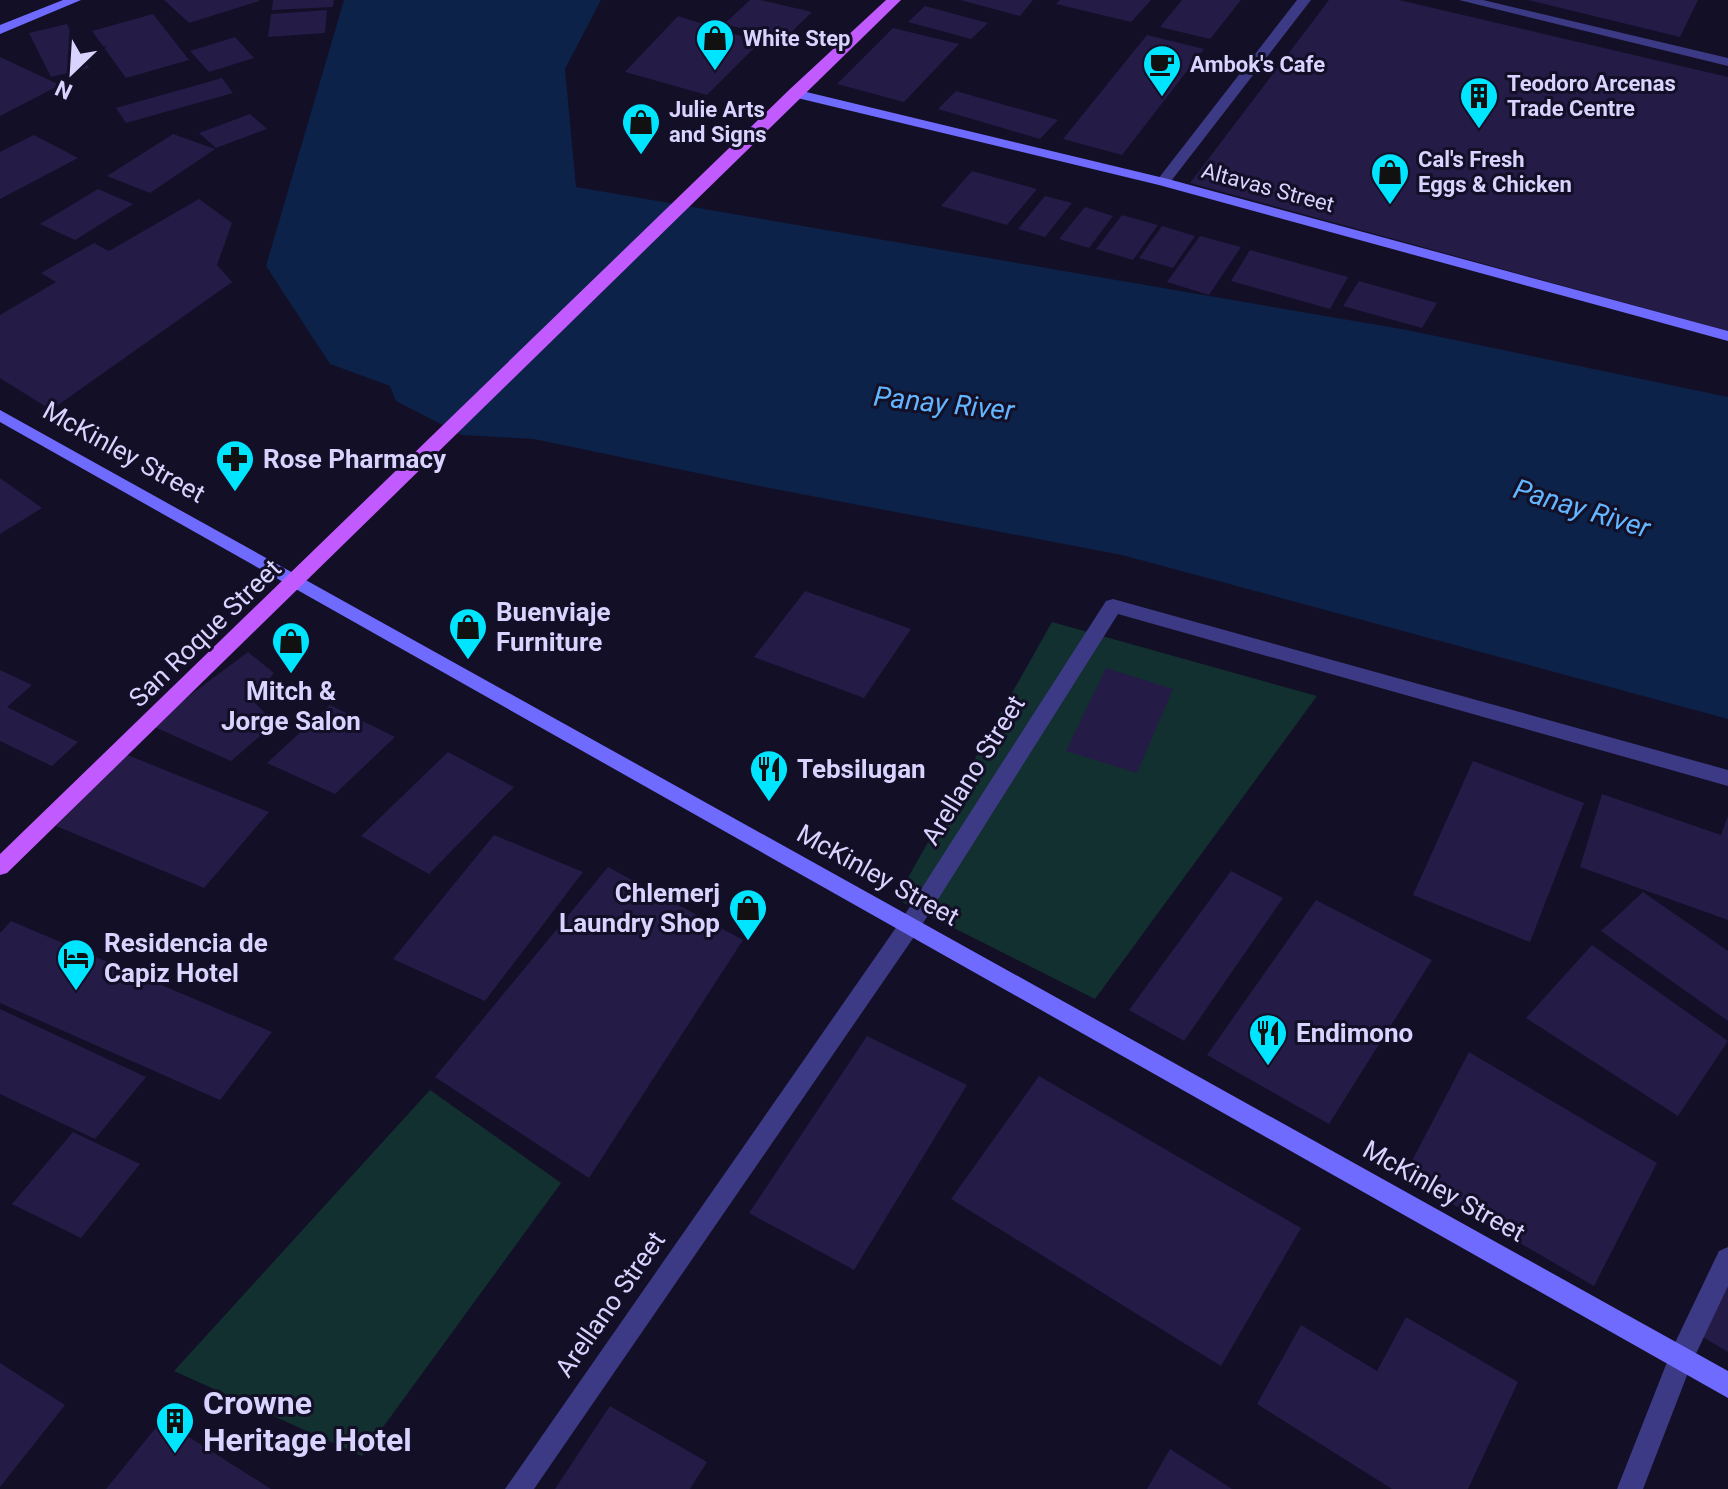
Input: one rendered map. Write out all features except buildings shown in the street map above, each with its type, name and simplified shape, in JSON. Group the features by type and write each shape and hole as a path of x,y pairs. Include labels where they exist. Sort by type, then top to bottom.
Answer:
{"main road":[{"name":"San Roque Street","path":"0,867 298,580 794,93 894,0"}],"street":[{"path":"0,30 74,0"},
{"path":"1163,182 1304,0"},
{"path":"1466,0 1728,62"},
{"name":"Altavas Street","path":"794,93 1163,182 1728,336"},
{"name":"McKinley Street","path":"0,415 1682,1356 1728,1385"},
{"name":"Arellano Street","path":"518,1489 910,925 1113,606 1728,778"},
{"path":"1630,1489 1682,1356 1728,1259"}],"green space":[{"path":"1052,622 1317,696 1095,999 896,899"},
{"path":"430,1090 561,1183 362,1456 174,1371"}],"water":[{"name":"Panay River","path":"344,0 601,0 565,69 576,187 1407,330 1728,397 1728,719 1122,555 764,487 534,439 462,435 396,401 390,386 330,364 266,266"}],"place":[{"name":"White Step","path":"715,72"},
{"name":"Ambok's Cafe","path":"1162,98"},
{"name":"Teodoro Arcenas Trade Centre","path":"1479,130"},
{"name":"Julie Arts and Signs","path":"641,156"},
{"name":"Cal's Fresh Eggs & Chicken","path":"1390,206"},
{"name":"Rose Pharmacy","path":"235,493"},
{"name":"Buenviaje Furniture","path":"468,661"},
{"name":"Mitch & Jorge Salon","path":"291,675"},
{"name":"Tebsilugan","path":"769,803"},
{"name":"Chlemerj Laundry Shop","path":"748,942"},
{"name":"Residencia de Capiz Hotel","path":"76,992"},
{"name":"Endimono","path":"1268,1067"},
{"name":"Crowne Heritage Hotel","path":"175,1455"}]}
